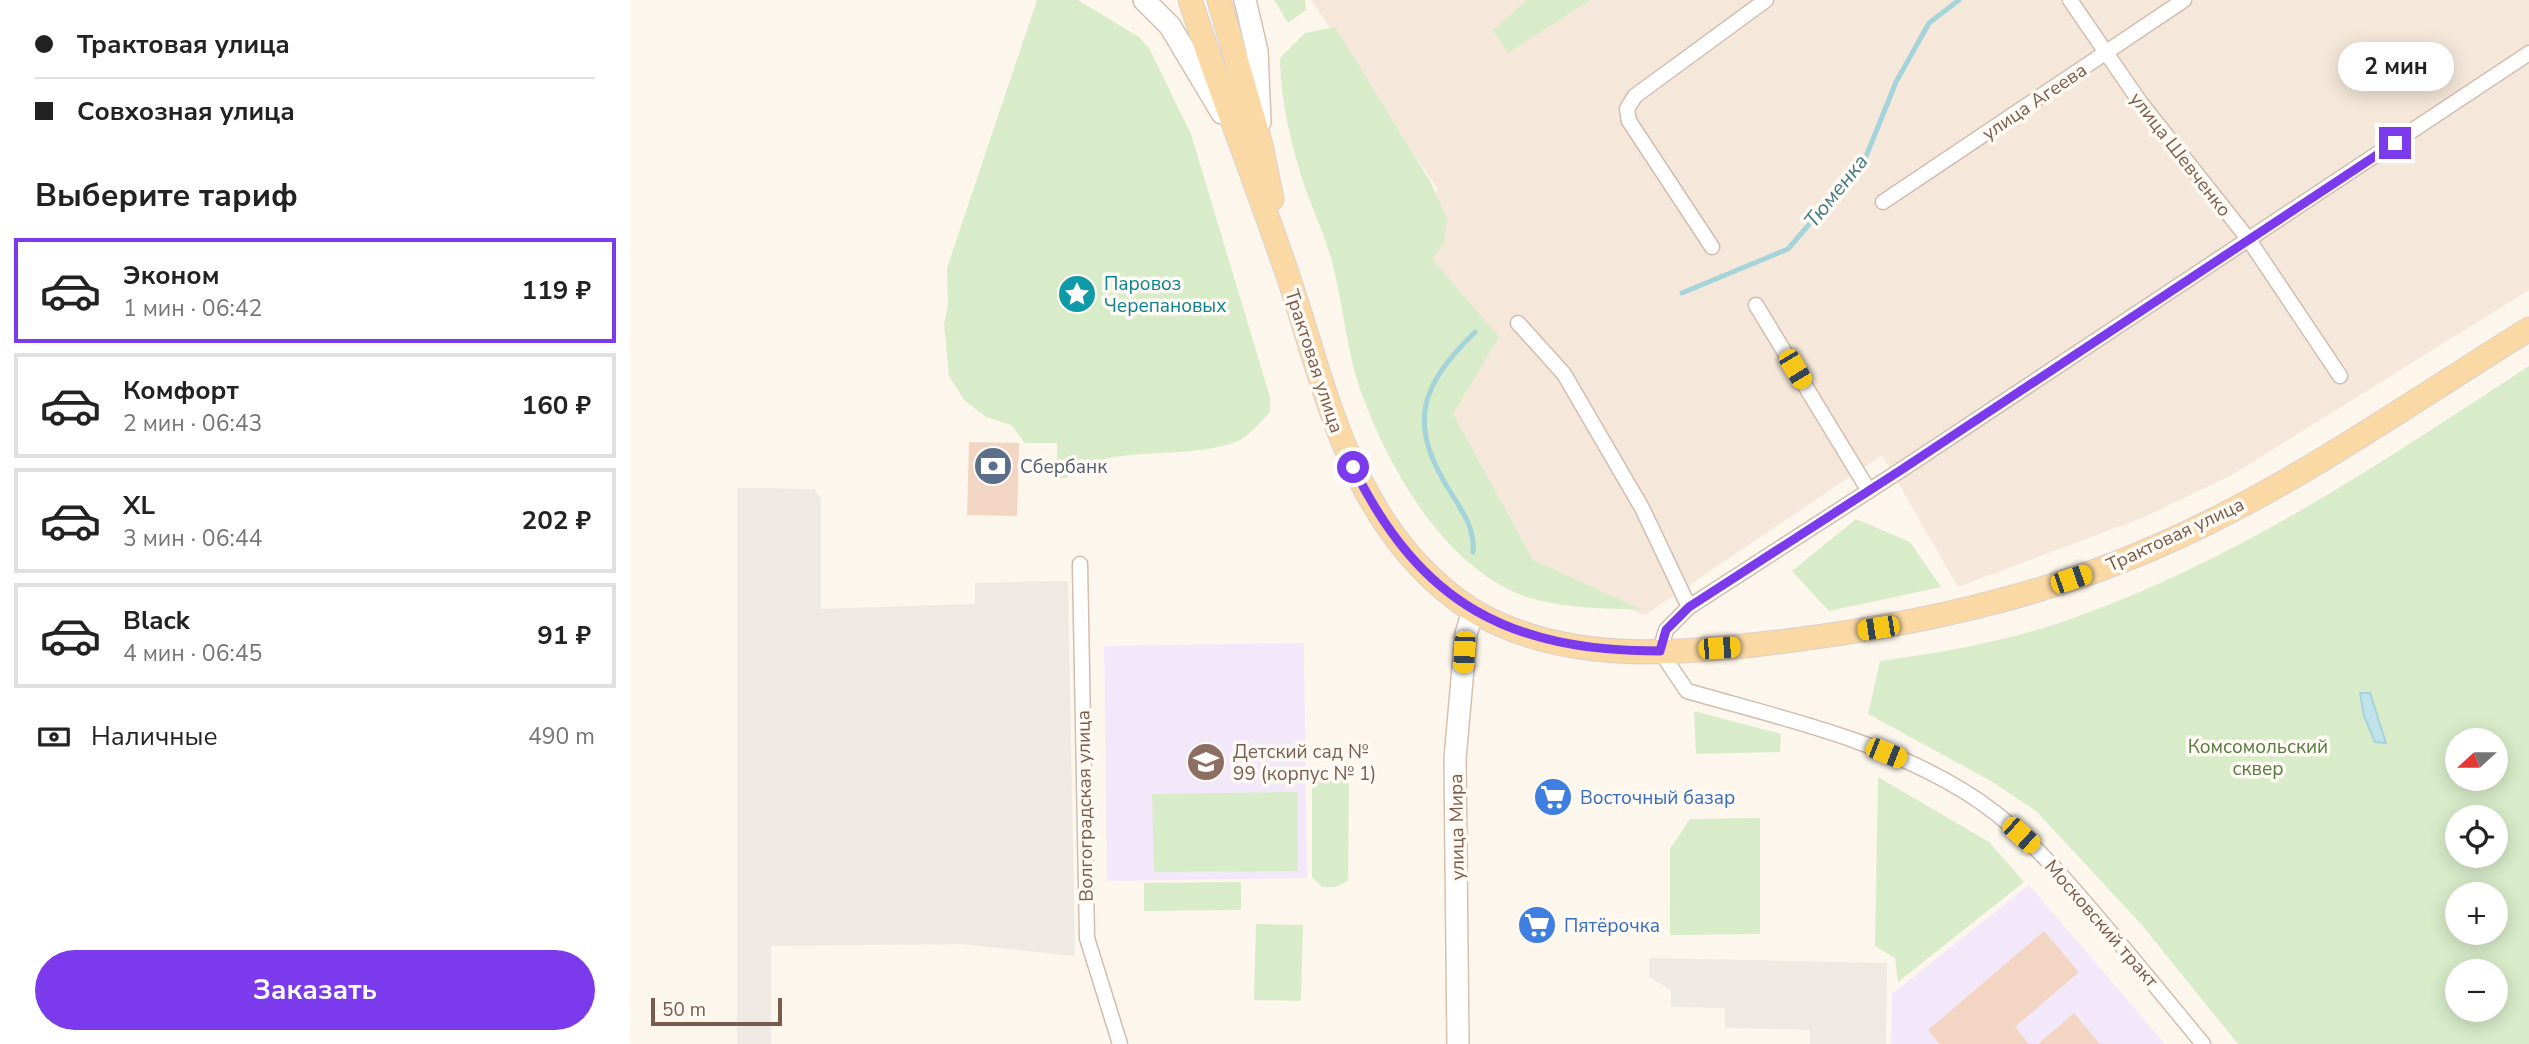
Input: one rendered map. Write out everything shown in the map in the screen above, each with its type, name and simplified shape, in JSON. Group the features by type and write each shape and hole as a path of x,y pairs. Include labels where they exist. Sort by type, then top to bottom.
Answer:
{"main road":[{"name":"Трактовая улица","path":"1190,0 1250,145"},
{"name":"Трактовая улица","path":"1219,0 1250,145 1286,270 1333,419 1366,494 1415,562 1473,611 1516,631 1560,643 1616,651 1736,647 1904,624 2017,597 2117,563 2203,525 2279,484 2529,328"}],"street":[{"path":"1144,0 1170,26 1250,145"},
{"path":"1245,0 1257,51 1250,145"},
{"path":"1712,247 1629,121 1626,109 1635,96 1766,0"},
{"name":"улица Шевченко","path":"2070,0 2140,102 2249,240 2340,376"},
{"name":"улица Агеева","path":"1883,202 2184,0"},
{"path":"1660,651 1666,630 1689,607 2529,53"},
{"path":"1756,305 1868,491"},
{"path":"1517,323 1564,373 1642,508 1689,607"},
{"name":"Волгоградская улица","path":"1080,564 1087,938 1120,1044"},
{"name":"улица Мира","path":"1458,1044 1455,759 1466,634 1473,611"},
{"name":"Московский тракт","path":"1660,651 1687,691 1853,739 1931,774 1984,806 2038,850 2203,1044"}],"shaded area":[{"path":"1311,0 2529,0 2529,290 2232,475 2142,518 1958,587 1882,455 1645,615 1526,569 1468,482 1389,224 1438,190"},
{"path":"737,488 814,489 821,498 821,609 975,604 975,583 1068,581 1075,956 960,944 771,946 771,1044 737,1044"},
{"name":"Детский сад № 99 (корпус № 1)","path":"1304,643 1307,878 1107,881 1104,646"},
{"path":"2029,885 2165,1044 1891,1044 1892,994"},
{"path":"1649,958 1887,963 1886,1044 1810,1044 1810,1030 1725,1028 1725,1008 1671,1007 1671,990 1649,977"}],"green space":[{"path":"1037,0 1078,0 1139,37 1149,48 1191,134 1270,397 1270,412 1238,441 1208,449 1105,459 1071,476 1057,479 1057,443 1025,443 1011,425 986,417 965,401 949,376 944,324 948,305 947,268"},
{"path":"1274,0 1305,0 1306,10 1288,23"},
{"path":"1527,0 1590,0 1508,53 1493,30"},
{"path":"1335,27 1430,181 1447,219 1444,243 1432,259 1499,337 1453,414 1533,560 1643,610 1555,604 1527,597 1497,583 1470,564 1446,540 1424,513 1387,453 1356,376 1331,258 1297,161 1282,91 1280,58 1305,33"},
{"name":"Комсомольский сквер","path":"2529,366 2529,1044 2238,1044 2141,924 2036,811 1991,781 1868,714 1880,661 2004,639 2076,617 2197,566 2254,537 2365,472"},
{"path":"1856,519 1910,542 1941,587 1829,611 1792,571"},
{"path":"1694,711 1781,734 1780,752 1696,754"},
{"path":"1349,776 1348,881 1335,887 1322,887 1312,877 1312,777"},
{"path":"1878,777 1989,842 2024,882 1898,982 1895,958 1875,946"},
{"path":"1297,792 1298,871 1154,872 1152,794"},
{"path":"1760,818 1760,934 1670,935 1670,849 1690,819"},
{"path":"1241,882 1241,910 1144,911 1144,883"},
{"path":"1256,924 1303,925 1301,1001 1254,1000"}],"water":[{"path":"2360,693 2370,693 2386,743 2375,742 2364,716"}],"building":[{"name":"Сбербанк","path":"969,442 1019,443 1017,516 967,515"},
{"path":"2044,931 2079,972 2015,1027 2029,1044 1939,1044 1928,1030"},
{"path":"2074,1013 2100,1044 2038,1044"}],"waterway":[{"name":"Тюменка","path":"1682,293 1788,249 1865,159 1896,82 1929,23 1959,0"},
{"name":"Тюменка","path":"1473,552 1470,528 1437,469 1424,426 1425,407 1431,389 1441,371 1475,332"}],"place":[{"name":"Паровоз Черепановых","path":"1077,294"},
{"name":"Сбербанк","path":"993,466"},
{"name":"Детский сад № 99 (корпус № 1)","path":"1206,762"},
{"name":"Восточный базар","path":"1553,797"},
{"name":"Пятёрочка","path":"1537,925"}],"route":[{"path":"1353,467 1382,520 1415,562 1447,592 1473,611 1499,625 1560,643 1616,651 1660,651 1666,630 1689,607 2395,143"}]}
